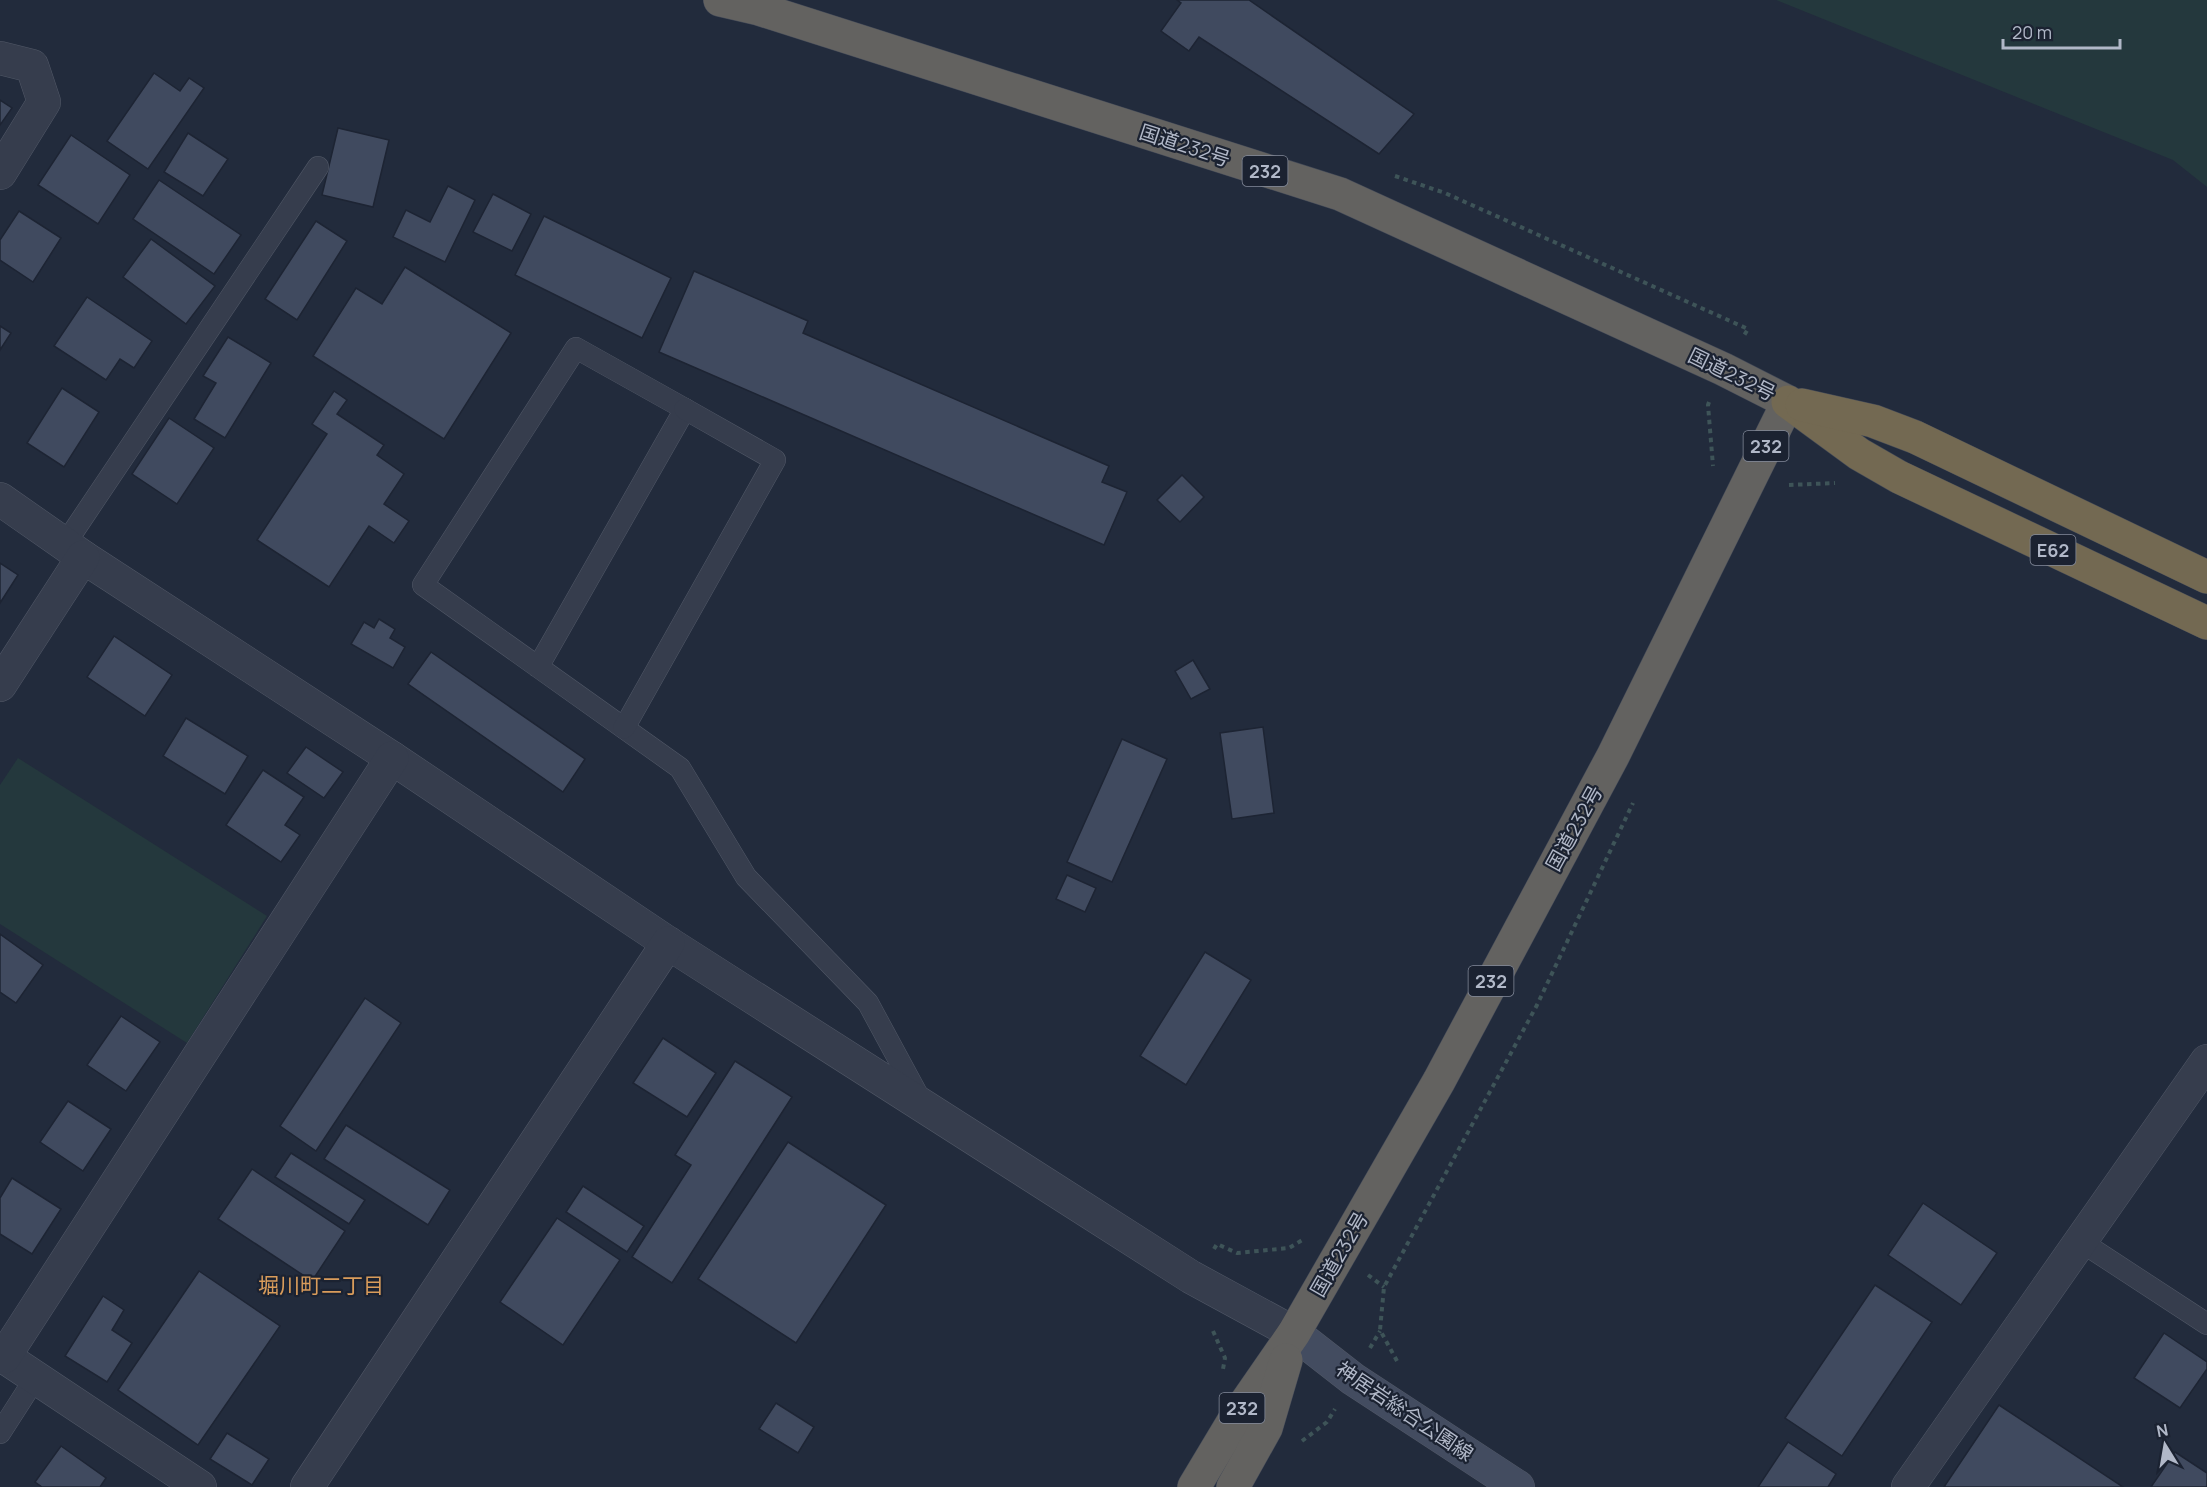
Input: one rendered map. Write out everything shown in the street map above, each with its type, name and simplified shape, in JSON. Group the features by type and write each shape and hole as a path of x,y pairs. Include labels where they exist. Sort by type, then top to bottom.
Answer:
{"highway":[{"name":"国道232号","path":"720,0 759,9 1340,194 1713,364 1788,402 1613,756 1439,1081 1294,1333 1236,1417 1194,1487"},
{"name":"E62","path":"1788,402 1873,421 1915,437 2207,578"},
{"name":"E62","path":"1788,402 1858,454 1899,477 2207,623"},
{"name":"国道232号","path":"1233,1487 1266,1428 1294,1333"}],"main road":[{"name":"神居岩総合公園線","path":"1294,1333 1353,1379 1518,1487"}],"street":[{"path":"0,58 32,66 44,102 0,173"},
{"path":"0,499 668,943 1191,1277 1294,1333"},
{"path":"0,685 74,550"},
{"path":"200,1487 2,1355 392,758"},
{"path":"307,1487 668,943"},
{"path":"1908,1487 2207,1061"}],"lane":[{"path":"74,550 318,167"},
{"path":"624,728 775,460 576,348 423,585 680,768 746,877 868,1003 925,1107"},
{"path":"538,667 684,409"},
{"path":"2080,1241 2207,1324"},
{"path":"0,1433 36,1377"}],"path":[{"path":"1405,1366 1395,1360 1380,1330 1384,1287 1538,1005 1638,792"}],"green space":[{"path":"1776,0 2207,0 2207,187 2173,160"},
{"path":"18,758 267,916 187,1043 0,924 0,785"}],"building":[{"path":"1177,0 1249,0 1414,114 1379,154 1199,37 1189,51 1161,31 1181,3"},
{"path":"154,73 180,91 189,78 204,88 148,169 107,141"},
{"path":"0,100 12,108 0,125"},
{"path":"338,128 389,140 373,207 322,195"},
{"path":"188,133 228,159 203,196 164,172"},
{"path":"71,135 130,175 98,224 38,185"},
{"path":"159,180 241,235 214,274 133,219"},
{"path":"448,186 475,200 445,262 393,237 406,210 430,222"},
{"path":"493,194 531,214 512,251 473,232"},
{"path":"19,211 61,238 33,282 0,260 0,240"},
{"path":"544,216 671,278 642,338 515,275"},
{"path":"316,221 347,241 297,320 265,299"},
{"path":"151,239 215,286 186,324 123,277"},
{"path":"405,267 511,333 444,439 313,356 356,288 382,304"},
{"path":"694,271 808,321 803,333 1109,466 1102,482 1127,492 1104,545 659,352"},
{"path":"87,297 152,341 134,368 120,359 106,380 54,346"},
{"path":"0,326 11,333 0,350"},
{"path":"228,337 271,363 225,438 194,419 216,383 203,376"},
{"path":"62,388 99,412 64,467 27,443"},
{"path":"334,391 347,400 337,414 384,445 377,455 404,474 384,504 409,521 394,543 369,526 329,587 257,540 327,434 312,424"},
{"path":"169,418 214,448 177,504 132,474"},
{"path":"1182,475 1204,497 1180,522 1157,500"},
{"path":"0,563 18,575 0,603"},
{"path":"379,619 395,629 390,638 405,647 393,668 351,644 364,622 374,628"},
{"path":"114,636 172,675 145,716 87,677"},
{"path":"431,652 585,759 563,792 408,684"},
{"path":"1193,660 1210,689 1191,699 1175,671"},
{"path":"186,718 248,756 225,794 163,756"},
{"path":"1263,727 1274,813 1232,819 1220,733"},
{"path":"1122,739 1167,759 1112,882 1067,862"},
{"path":"306,747 343,772 324,798 287,773"},
{"path":"263,770 304,797 285,825 300,835 281,862 226,825"},
{"path":"1067,875 1096,888 1085,912 1056,899"},
{"path":"0,934 43,965 16,1003 0,992"},
{"path":"1205,952 1251,980 1186,1085 1140,1056"},
{"path":"365,998 401,1023 316,1151 280,1126"},
{"path":"121,1016 160,1042 126,1091 87,1065"},
{"path":"663,1038 716,1073 687,1117 633,1083"},
{"path":"735,1061 792,1097 672,1283 632,1257 691,1165 675,1155"},
{"path":"68,1101 111,1129 83,1171 40,1142"},
{"path":"346,1125 450,1190 428,1225 324,1159"},
{"path":"788,1142 886,1205 796,1343 698,1279"},
{"path":"291,1153 365,1200 349,1224 275,1177"},
{"path":"252,1169 345,1231 312,1281 218,1219"},
{"path":"12,1178 61,1209 32,1254 0,1234 0,1198"},
{"path":"583,1186 644,1226 627,1252 566,1212"},
{"path":"1923,1203 1997,1253 1961,1305 1888,1255"},
{"path":"557,1218 620,1260 563,1345 500,1302"},
{"path":"199,1271 280,1326 198,1445 118,1390"},
{"path":"1875,1285 1932,1322 1842,1456 1785,1418"},
{"path":"103,1296 124,1310 112,1330 132,1343 107,1382 65,1356"},
{"path":"2164,1333 2207,1362 2207,1369 2180,1408 2134,1378"},
{"path":"776,1403 814,1427 798,1453 759,1429"},
{"path":"1999,1405 2123,1487 1944,1487"},
{"path":"227,1433 269,1459 252,1485 210,1459"},
{"path":"1788,1442 1836,1474 1828,1487 1758,1487"},
{"path":"61,1446 106,1478 100,1487 42,1487 35,1482"},
{"path":"2175,1452 2207,1473 2207,1487 2151,1487"}],"district":[{"name":"堀川町二丁目","path":"321,1285"}]}
